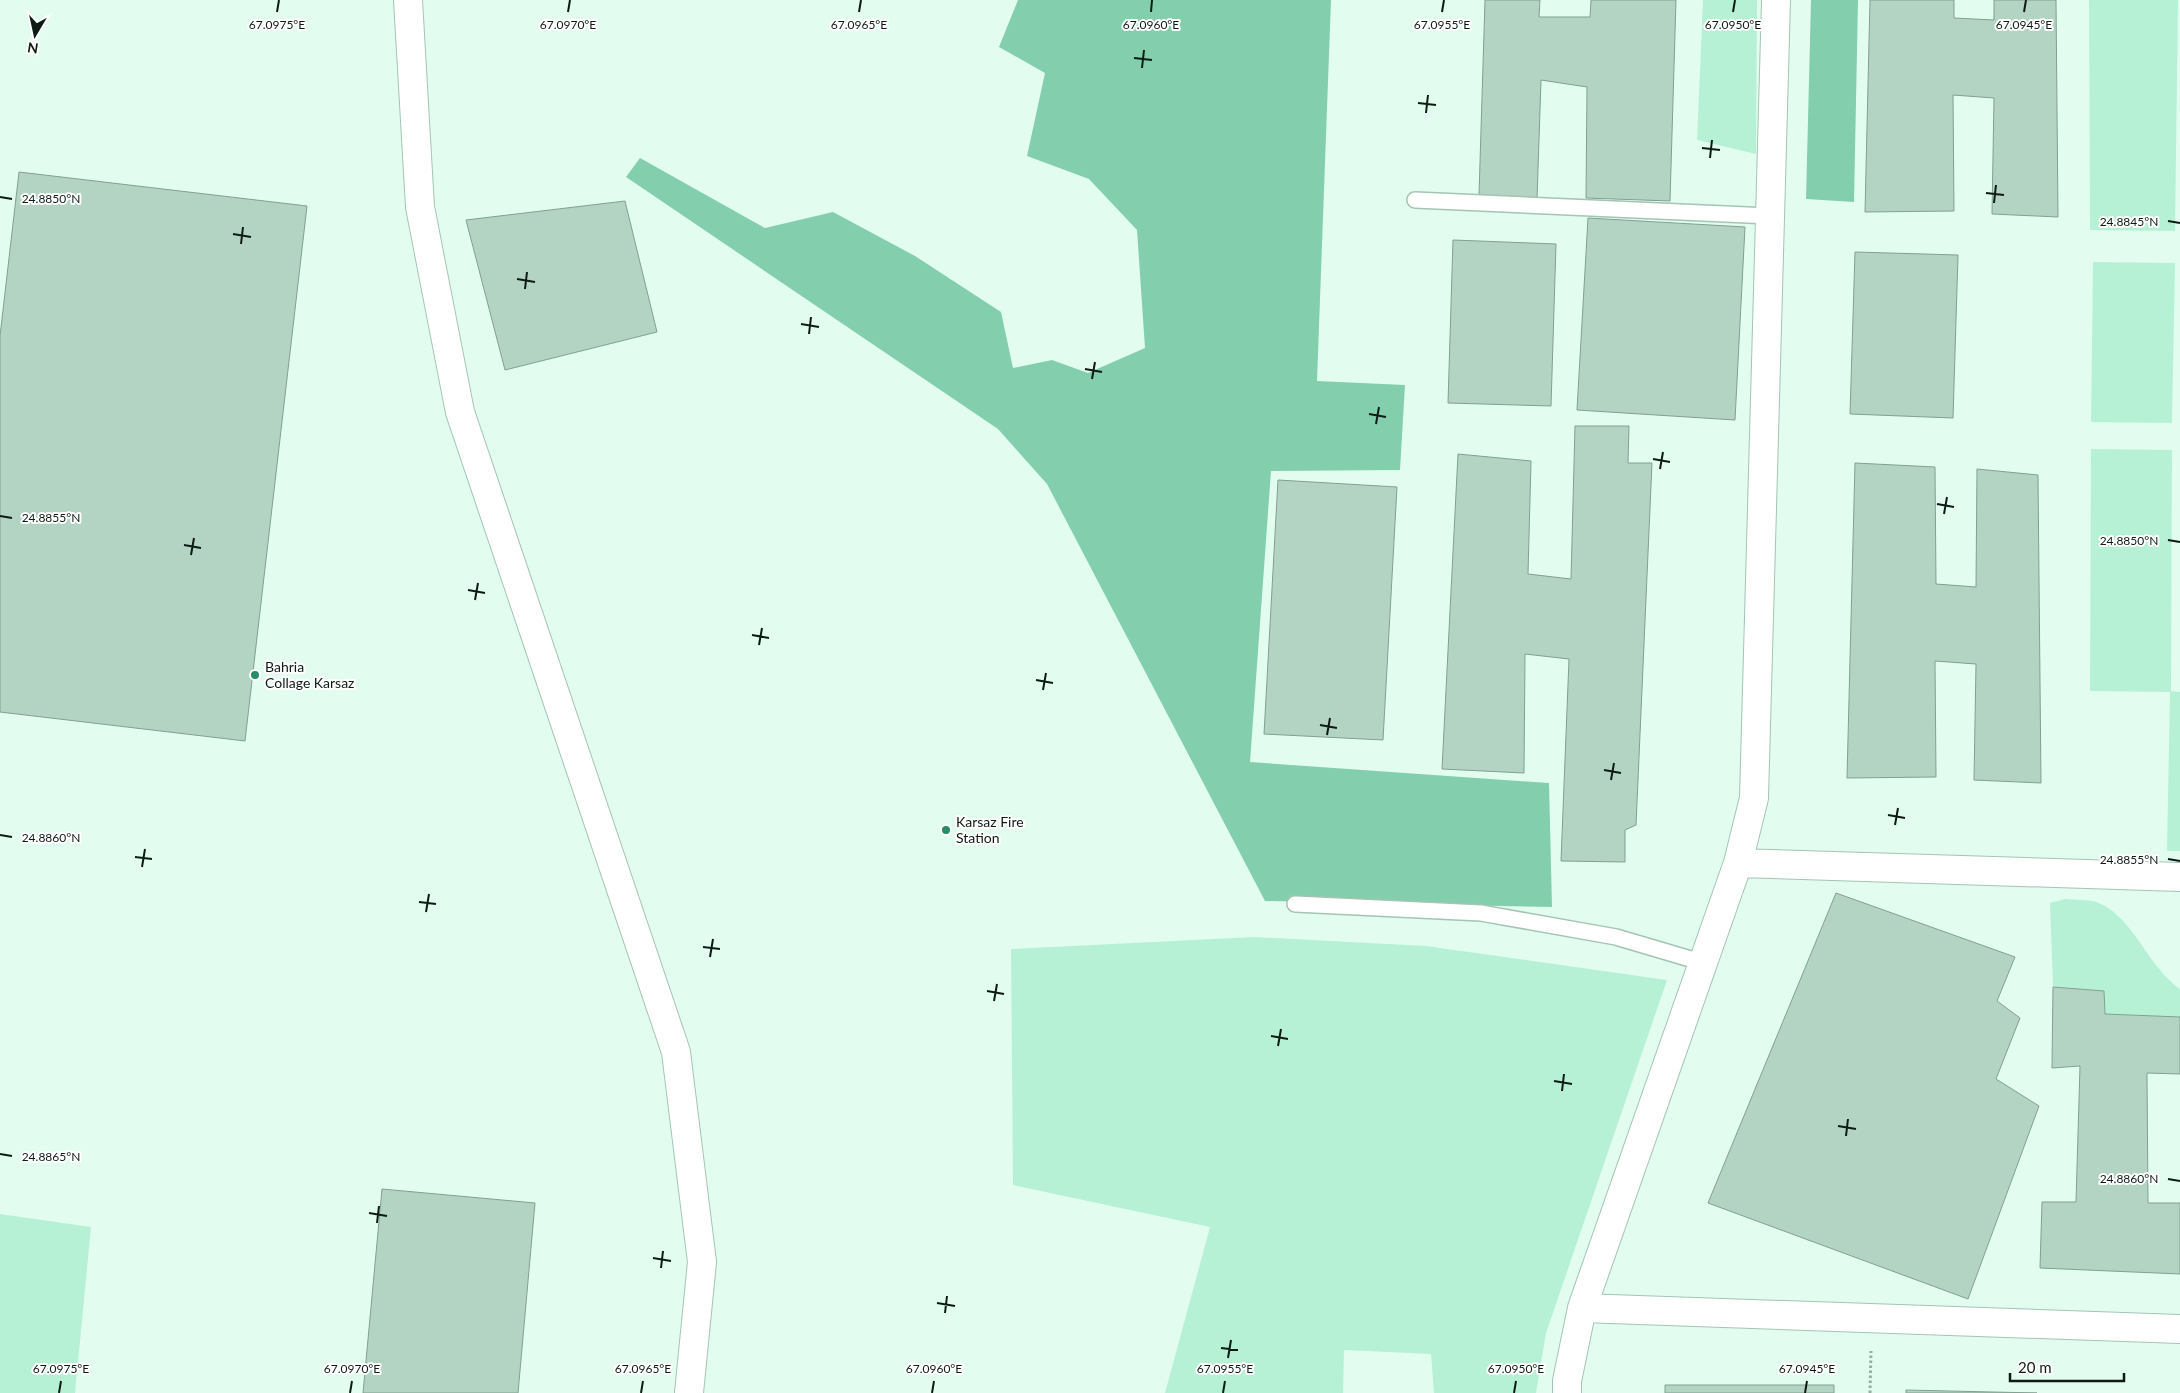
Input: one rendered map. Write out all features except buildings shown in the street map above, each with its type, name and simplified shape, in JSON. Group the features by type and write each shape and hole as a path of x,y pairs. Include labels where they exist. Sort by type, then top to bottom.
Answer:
{"street":[{"path":"408,0 420,207 460,412 676,1052 702,1262 689,1393"},
{"path":"1567,1393 1567,1381 1582,1308 1704,964 1738,863 1754,798 1776,0"},
{"path":"1738,863 2180,876"},
{"path":"1582,1308 2180,1329"}],"lane":[{"path":"1415,200 1770,216"},
{"path":"1295,904 1481,914 1616,937 1704,964"}],"path":[{"path":"1870,1393 1871,1318"}],"green space":[{"path":"1018,0 1331,0 1317,381 1405,385 1400,470 1271,471 1250,762 1549,783 1552,907 1265,901 1047,484 998,429 626,177 640,158 765,228 833,212 915,256 1001,312 1013,368 1052,360 1088,373 1145,348 1137,230 1089,179 1027,156 1045,73 999,47"},
{"path":"1703,0 1757,0 1756,154 1697,140"},
{"path":"1811,0 1858,0 1854,202 1806,199"},
{"path":"2089,0 2178,0 2175,231 2090,230"},
{"path":"2093,262 2175,263 2172,423 2091,422"},
{"path":"2091,449 2172,450 2171,691 2180,692 2180,851 2167,851 2170,692 2090,691"},
{"path":"2065,899 2087,900 2099,903 2111,910 2122,920 2158,968 2180,989 2180,1017 2105,1014 2104,991 2053,987 2050,903"},
{"path":"1254,937 1426,946 1667,980 1546,1333 1536,1393 1434,1393 1431,1354 1344,1350 1343,1393 1165,1393 1210,1227 1013,1185 1011,949"},
{"path":"0,1214 91,1227 75,1393 0,1393"}],"place":[{"name":"Bahria Collage Karsaz","path":"255,675"},
{"name":"Karsaz Fire Station","path":"946,830"}]}
